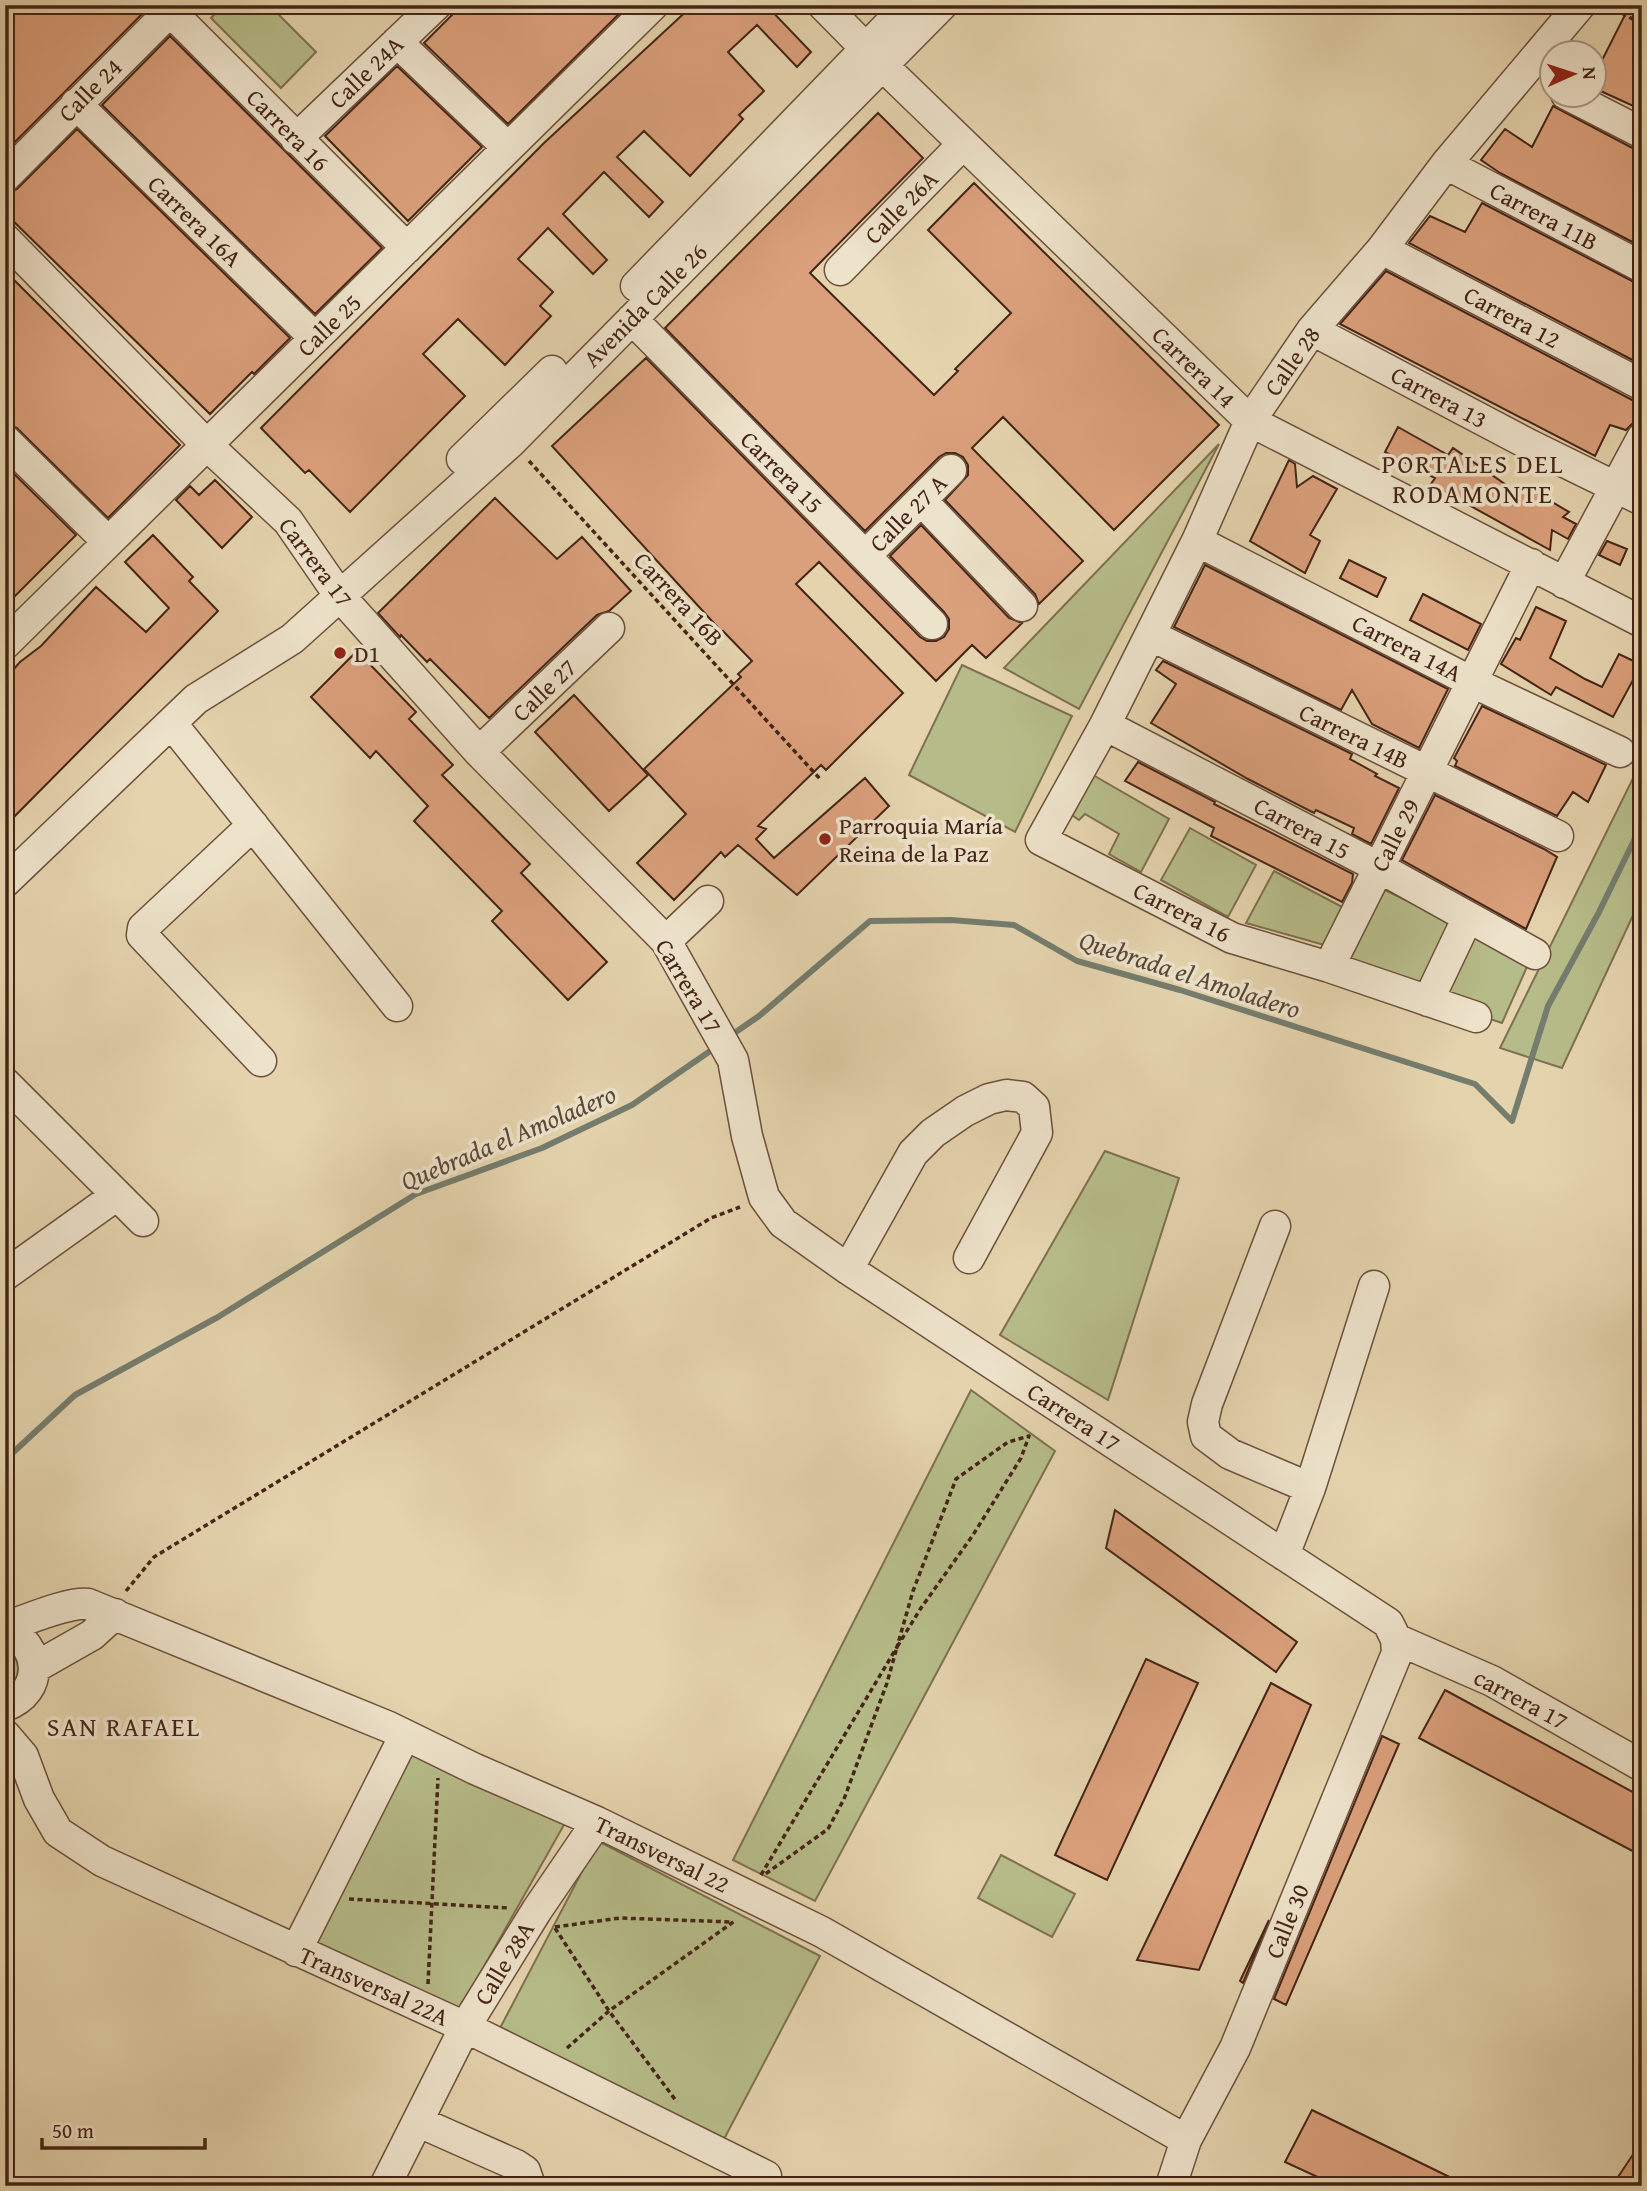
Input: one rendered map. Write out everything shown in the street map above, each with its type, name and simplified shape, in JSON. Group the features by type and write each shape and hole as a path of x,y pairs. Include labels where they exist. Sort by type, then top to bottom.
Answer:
{"street":[{"name":"Calle 24A","path":"296,139 436,5"},
{"name":"Calle 25","path":"8,636 108,542 653,5"},
{"name":"Carrera 14","path":"823,5 873,57 1250,421 1642,622"},
{"name":"Avenida Calle 26","path":"335,588 511,442 632,319 873,57 908,5"},
{"name":"Avenida Calle 26","path":"335,588 873,57 942,5"},
{"name":"Calle 28","path":"1041,840 1105,725 1197,541 1250,421 1312,330 1382,249 1446,164 1580,5"},
{"name":"Calle 24","path":"5,177 173,8"},
{"name":"Carrera 16","path":"173,8 296,139 407,248"},
{"path":"397,43 508,148"},
{"path":"1525,73 1538,80"},
{"name":"Carrera 16A","path":"76,104 315,338"},
{"path":"1593,108 1642,133"},
{"name":"Calle 26A","path":"839,270 963,144"},
{"name":"Carrera 11B","path":"1446,164 1642,267"},
{"name":"Carrera 17","path":"5,239 207,445 288,521 335,588 479,752 666,941 733,1060 747,1136 764,1197 783,1223 848,1269 1388,1623 1397,1646"},
{"name":"Carrera 12","path":"1382,249 1642,385"},
{"name":"Carrera 15","path":"632,319 932,624"},
{"name":"Carrera 13","path":"1312,330 1530,445 1630,494"},
{"path":"1564,583 1630,494 1642,438"},
{"path":"5,440 108,542"},
{"name":"Calle 27 A","path":"865,556 951,470"},
{"path":"921,500 1022,606"},
{"name":"Carrera 14A","path":"1197,541 1472,682 1620,752"},
{"name":"Calle 29","path":"1329,967 1531,564"},
{"path":"5,882 196,699 292,639 335,588"},
{"path":"5,854 158,709 201,676 335,588"},
{"name":"Calle 27","path":"479,752 609,628"},
{"name":"Carrera 14B","path":"1150,635 1558,836"},
{"path":"172,724 397,1006"},
{"name":"Carrera 15","path":"1105,725 1378,867 1535,954"},
{"path":"253,825 143,928 142,935 261,1061"},
{"name":"Carrera 16","path":"1041,840 1232,938 1329,967"},
{"path":"666,941 708,901"},
{"path":"1428,1001 1468,917"},
{"path":"1329,967 1476,1017"},
{"path":"5,1083 143,1221"},
{"path":"848,1269 913,1153 933,1133 965,1111 989,1099 1006,1095 1023,1097 1034,1107 1037,1133 969,1258"},
{"path":"5,1275 117,1195"},
{"path":"1275,1226 1207,1404 1203,1422 1206,1436 1230,1454 1310,1488"},
{"path":"1284,1555 1310,1488 1374,1286"},
{"name":"Transversal 22","path":"5,1628 80,1603 115,1614 405,1734 597,1822 822,1932 1186,2140"},
{"path":"34,1668 92,1635 115,1614"},
{"path":"5,1628 26,1642 34,1668 33,1679 13,1702"},
{"name":"carrera 17","path":"1397,1646 1492,1681 1642,1766"},
{"name":"Calle 30","path":"1171,2186 1186,2140 1235,2048 1397,1646"},
{"name":"Transversal 22A","path":"13,1702 14,1745 39,1799 58,1832 102,1861 465,2027 766,2176"},
{"path":"296,1951 405,1734"},
{"name":"Calle 28A","path":"385,2186 465,2027 537,1910 597,1822"},
{"path":"419,2122 516,2165 525,2171 530,2186"}],"path":[{"path":"1607,5 1642,24"},
{"name":"Carrera 16B","path":"511,442 821,780"},
{"path":"115,1614 128,1586 154,1557 711,1218 764,1197"},
{"path":"897,1647 882,1668 758,1880 828,1829 844,1799 887,1683 897,1647 913,1591 956,1479 1008,1442 1029,1436 1021,1458 973,1535 920,1608 897,1647"},
{"path":"427,2010 440,1752"},
{"path":"545,2067 609,2011 735,1922 751,1897"},
{"path":"323,1898 537,1910"},
{"path":"678,2104 609,2011 554,1927 620,1917 735,1922"}],"green space":[{"path":"223,5 269,5 316,52 281,88 211,18"},
{"path":"1219,444 1079,709 1004,668"},
{"path":"962,665 1072,716 1015,832 909,775"},
{"path":"1642,760 1642,896 1562,1068 1500,1048"},
{"path":"1093,775 1169,819 1141,872 1109,854 1119,834 1085,814 1079,820 1069,813"},
{"path":"1190,828 1256,865 1228,917 1161,880"},
{"path":"1274,871 1346,909 1328,946 1246,923"},
{"path":"1385,890 1455,924 1424,995 1343,966"},
{"path":"1468,927 1530,960 1502,1023 1434,1000"},
{"path":"1105,1151 1179,1178 1108,1400 1000,1335"},
{"path":"971,1390 1055,1451 815,1901 733,1860"},
{"path":"5,1647 15,1657 18,1668 15,1680 5,1690"},
{"path":"410,1751 565,1823 460,2009 314,1941"},
{"path":"598,1841 820,1956 722,2143 499,2030"},
{"path":"1001,1855 1075,1894 1052,1937 978,1898"}],"building":[{"path":"5,5 150,6 5,152"},
{"path":"462,5 628,5 508,124 424,43"},
{"path":"693,5 766,5 811,52 797,67 757,25 728,52 764,91 739,115 743,119 690,176 644,131 617,157 663,202 649,217 604,172 563,214 607,260 593,274 548,228 518,259 553,292 540,306 551,316 505,365 458,319 423,354 465,396 350,512 309,470 305,473 261,428 544,143"},
{"path":"1630,5 1642,5 1642,110 1608,94 1608,48"},
{"path":"170,36 382,248 315,314 102,105"},
{"path":"397,66 482,147 408,221 325,136"},
{"path":"1552,108 1557,108 1642,153 1642,247 1500,173 1481,160 1505,129 1532,147"},
{"path":"878,113 923,158 810,273 934,395 958,371 955,369 1011,313 928,230 974,183 1219,425 1114,530 1003,417 972,448 1083,561 1039,604 1035,594 945,500 968,475 968,465 963,457 946,453 939,457 865,531 665,328"},
{"path":"77,129 290,338 210,414 5,213 5,194 17,189"},
{"path":"1482,203 1642,284 1642,365 1409,243 1430,216 1465,232"},
{"path":"5,271 180,445 108,518 17,428 5,423"},
{"path":"1386,271 1634,401 1642,402 1642,414 1626,430 1610,425 1595,456 1340,324"},
{"path":"646,358 920,637 927,641 936,641 944,637 949,629 949,619 890,556 921,525 1009,618 1022,623 986,658 972,645 936,681 819,562 796,584 903,693 826,770 821,765 758,826 766,829 756,839 774,858 865,778 889,806 797,895 738,845 725,857 721,852 674,900 637,863 686,814 644,769 741,677 738,674 752,661 722,632 552,446"},
{"path":"1398,427 1448,455 1453,448 1515,491 1525,486 1569,512 1563,517 1576,524 1568,539 1552,530 1550,550 1431,484 1435,478 1385,452"},
{"path":"1289,460 1295,464 1297,487 1313,476 1337,489 1310,535 1320,541 1305,573 1250,541"},
{"path":"5,465 76,535 5,606"},
{"path":"215,480 252,517 222,548 176,500 190,486 199,495"},
{"path":"495,498 557,559 582,537 631,591 609,611 597,615 489,718 430,659 427,662 401,635 400,637 378,613"},
{"path":"153,535 193,577 189,581 218,611 5,826 5,679 20,662 41,646 96,587 146,632 169,608 125,562"},
{"path":"1607,541 1627,549 1620,565 1599,555"},
{"path":"1349,560 1386,578 1377,597 1340,578"},
{"path":"1205,565 1448,689 1419,748 1372,724 1352,690 1341,710 1174,627"},
{"path":"1423,594 1481,624 1468,650 1410,620"},
{"path":"1536,607 1566,621 1550,658 1585,679 1602,687 1619,654 1642,665 1642,685 1633,680 1613,717 1556,687 1551,695 1501,664 1516,638 1520,640"},
{"path":"357,651 416,712 409,719 453,765 442,775 530,864 521,873 607,962 568,1000 492,921 502,911 414,821 428,806 376,751 370,758 311,697"},
{"path":"1163,661 1352,754 1350,759 1399,788 1371,844 1352,834 1354,828 1316,810 1314,813 1248,779 1151,723 1176,684 1156,670"},
{"path":"574,695 648,775 609,811 535,732"},
{"path":"1482,706 1606,765 1588,802 1573,792 1557,816 1455,766 1457,761 1454,758"},
{"path":"1138,762 1215,802 1214,804 1353,874 1352,883 1342,902 1211,836 1214,828 1125,781"},
{"path":"1435,795 1557,857 1526,929 1402,860"},
{"path":"1115,1510 1297,1642 1276,1672 1106,1548"},
{"path":"1146,1659 1198,1683 1107,1880 1055,1855"},
{"path":"1271,1683 1311,1705 1199,1970 1137,1960"},
{"path":"1445,1690 1642,1797 1642,1856 1419,1738"},
{"path":"1382,1736 1399,1744 1286,2005 1274,1999"},
{"path":"1269,1920 1243,1983 1240,1981"},
{"path":"1312,2110 1468,2186 1337,2186 1285,2162"},
{"path":"1642,2141 1642,2186 1612,2186"}],"waterway":[{"name":"Quebrada el Amoladero","path":"730,1036 759,1016 870,921 951,920 1014,925 1077,961 1180,990 1475,1084 1512,1121 1548,1006 1598,914 1642,824"},
{"name":"Quebrada el Amoladero","path":"5,1460 75,1395 218,1317 416,1194 542,1148 632,1105 716,1047"}],"place":[{"name":"D1","path":"340,653"},
{"name":"Parroquia María Reina de la Paz","path":"825,839"}],"district":[{"name":"PORTALES DEL RODAMONTE","path":"1473,478"},
{"name":"SAN RAFAEL","path":"124,1726"}]}
